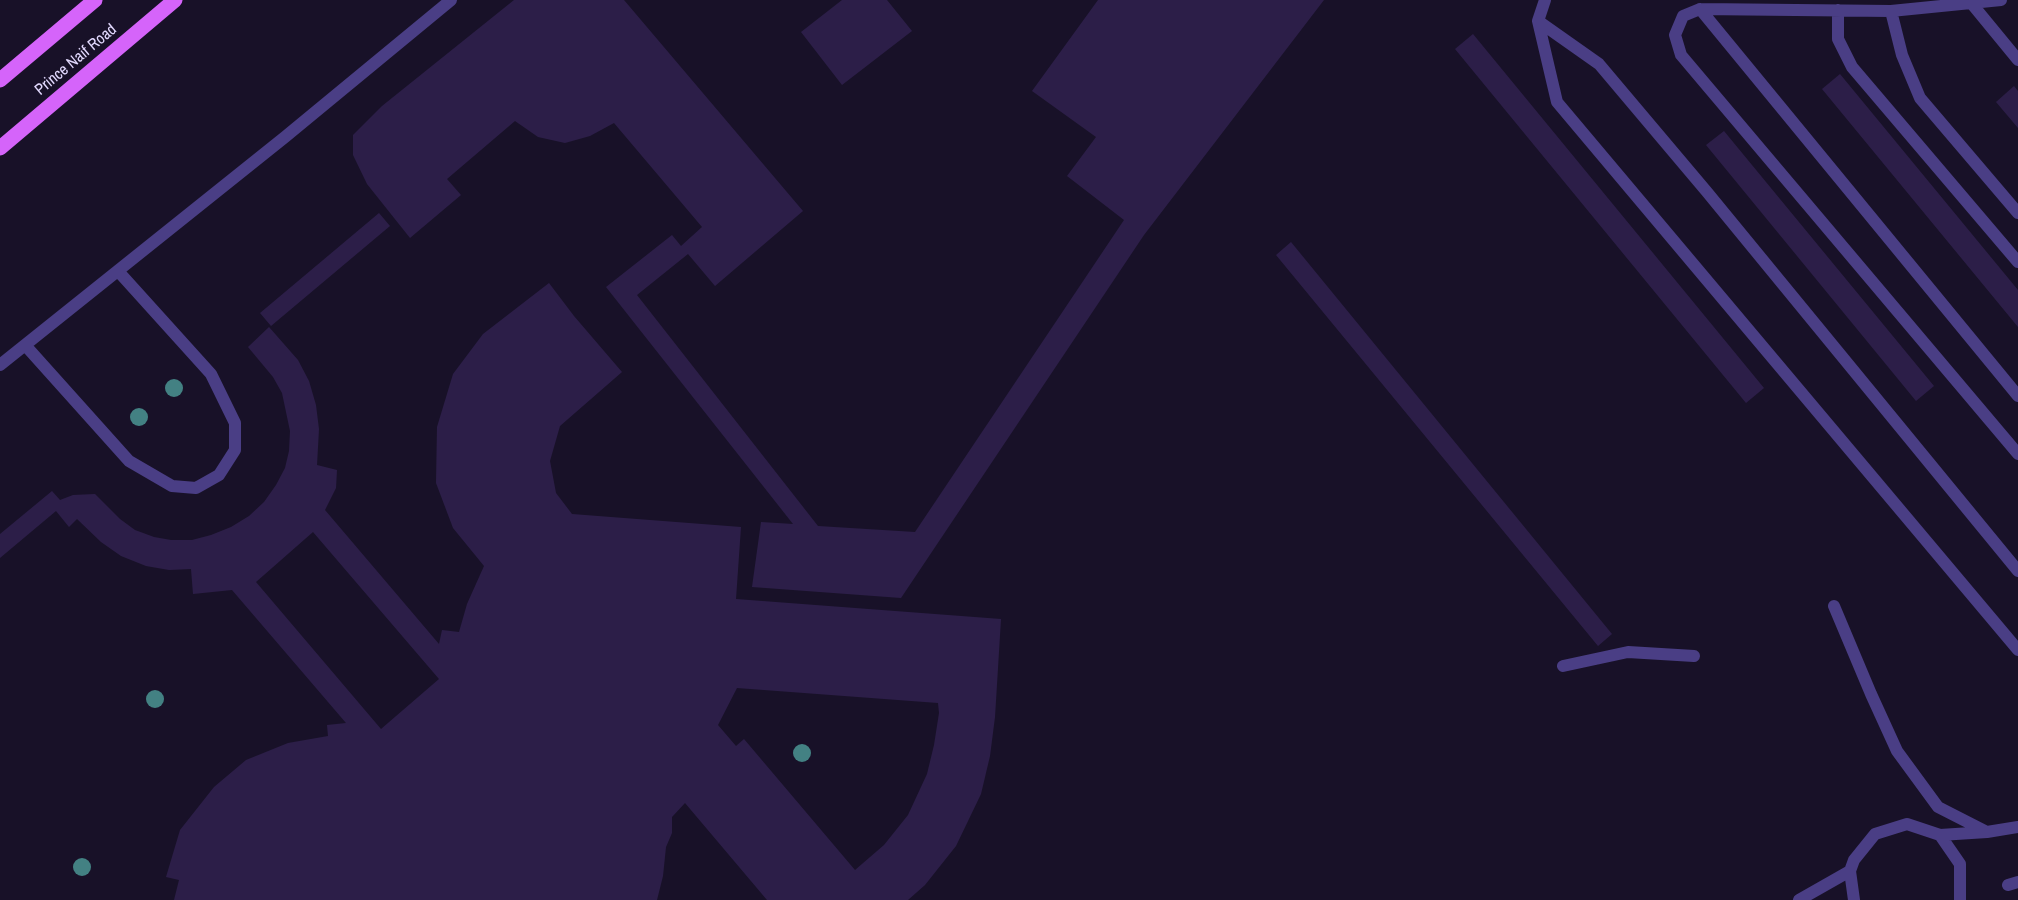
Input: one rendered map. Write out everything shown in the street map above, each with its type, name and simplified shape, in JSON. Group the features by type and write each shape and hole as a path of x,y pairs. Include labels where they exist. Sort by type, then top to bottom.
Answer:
{"main road":[{"name":"Prince Naif Road","path":"0,80 95,0"},
{"name":"Prince Naif Road","path":"0,148 175,0"}],"lane":[{"path":"0,365 451,0"},
{"path":"1545,0 1538,21 1557,102 2018,650"},
{"path":"2001,0 1891,11 1700,9 1683,16 1675,35 1681,55 2018,454"},
{"path":"1972,4 2018,60"},
{"path":"1700,9 2018,396"},
{"path":"1838,10 1838,39 1852,67 2018,262"},
{"path":"1891,11 1902,56 1920,98 2018,213"},
{"path":"1538,21 1599,64 1722,210 2018,571"},
{"path":"25,345 129,461 172,486 196,488 219,476 235,450 235,423 211,374 118,271"},
{"path":"1834,606 1897,751 1938,807 1987,832"},
{"path":"1563,666 1628,652 1694,656"},
{"path":"1854,900 1850,871 1854,860 1875,834 1907,824 1940,835 1987,832 2018,827"},
{"path":"1940,835 1960,864 1960,900"},
{"path":"1799,900 1850,871"}],"building":[{"path":"514,0 624,0 803,211 715,286 688,254 637,295 818,526 915,532 1124,220 1067,176 1096,137 1032,91 1098,0 1324,0 1144,235 901,598 752,587 761,522 793,524 606,287 672,235 681,246 702,227 614,123 590,136 565,143 538,137 515,121 447,179 461,195 410,238 367,184 353,155 353,135 382,106"},
{"path":"842,0 887,0 912,31 842,85 801,32"},
{"path":"1473,34 1764,388 1746,403 1455,49"},
{"path":"1840,74 2018,290 2018,327 1822,89"},
{"path":"2014,86 2018,91 2018,128 1996,102"},
{"path":"1724,131 1934,386 1916,401 1706,145"},
{"path":"379,213 390,226 271,326 260,313"},
{"path":"1291,242 1612,634 1598,646 1276,255"},
{"path":"549,283 622,372 560,426 550,461 556,493 572,514 741,527 736,599 1001,619 995,717 990,756 981,794 956,846 925,885 908,900 767,900 685,803 672,817 672,833 666,847 663,876 657,900 174,900 179,880 166,877 180,830 214,787 246,760 288,743 328,736 327,725 346,723 232,590 193,594 191,569 169,570 146,566 121,556 101,542 77,519 69,527 56,511 0,558 0,534 52,491 60,500 73,495 95,494 120,519 135,530 171,540 192,540 211,535 249,516 264,502 276,485 285,468 289,451 290,431 282,393 273,377 248,347 269,327 298,360 309,381 316,405 319,429 317,465 337,470 336,488 325,510 439,644 442,630 459,632 467,604 484,566 453,528 436,483 437,427 453,374 483,334","holes":["313,532 439,679 381,729 256,582","737,688 938,703 939,713 927,774 908,815 884,845 855,870 744,739 736,746 718,725"]}]}
